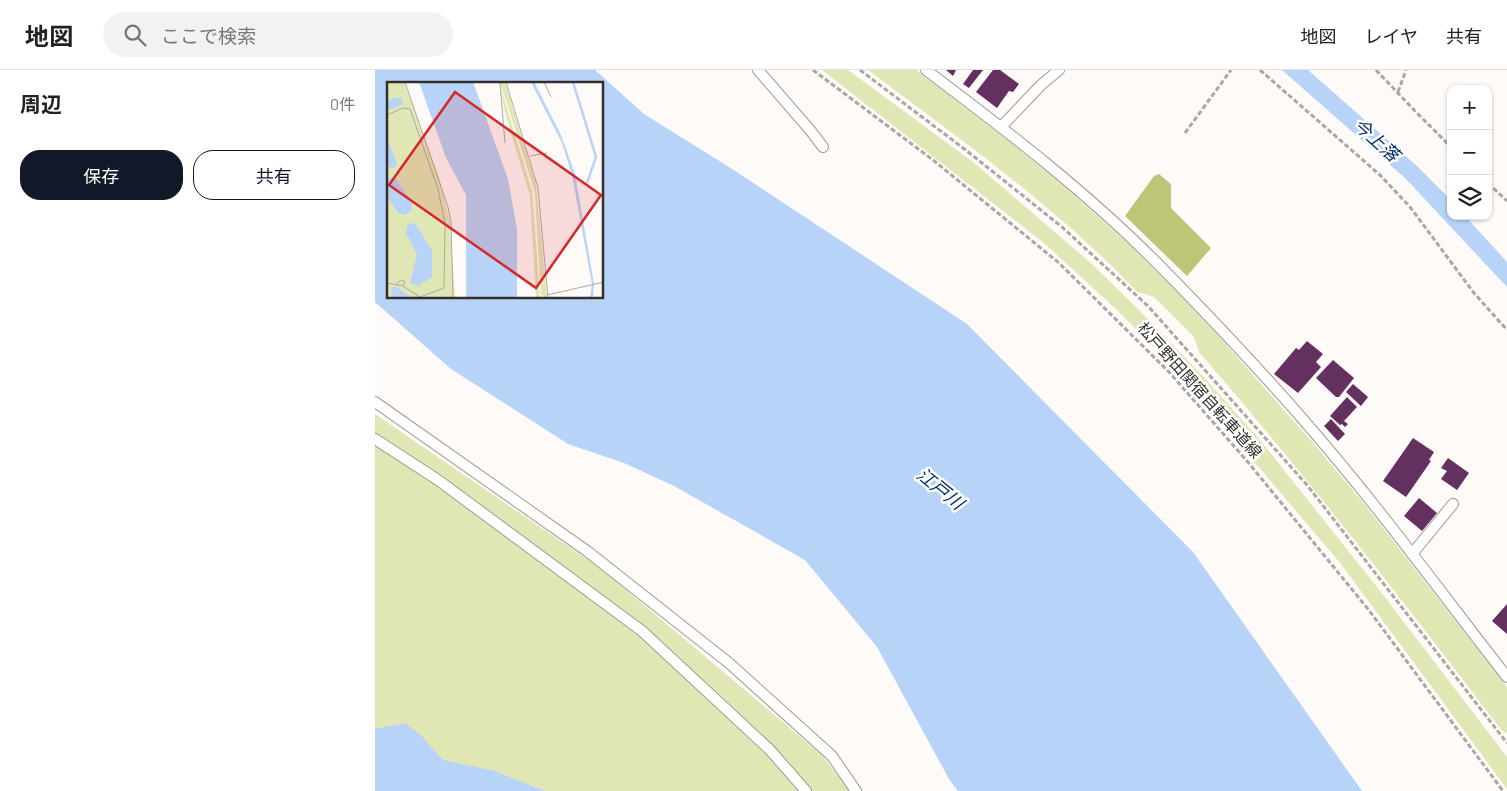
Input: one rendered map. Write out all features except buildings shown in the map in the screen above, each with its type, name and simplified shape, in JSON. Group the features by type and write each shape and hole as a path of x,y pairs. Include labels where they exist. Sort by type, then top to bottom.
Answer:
{"lane":[{"path":"758,70 811,130 823,147"},
{"path":"926,70 1001,127 1096,207 1159,265 1215,323 1313,431 1412,554 1507,677"},
{"path":"1001,127 1041,85 1059,70"},
{"path":"375,402 587,551 729,663 831,756 856,791"},
{"path":"375,439 438,480 643,631 770,750 806,791"},
{"path":"1412,554 1453,504"}],"path":[{"name":"松戸野田関宿自転車道線","path":"813,70 933,160 1059,263 1170,372 1247,461 1368,609 1503,791"},
{"path":"860,70 967,151 1061,227 1148,306 1307,485 1507,743"},
{"path":"1185,133 1231,70"},
{"path":"1260,70 1380,175 1410,207 1474,293 1507,330"},
{"path":"1376,70 1447,142"},
{"path":"1398,92 1406,70"},
{"path":"1492,187 1507,201"}],"green space":[{"path":"822,70 848,70 973,162 1092,264 1200,373 1260,440 1381,592 1507,757 1507,789 1341,564 1172,365 1118,311 1044,243"},
{"path":"868,70 916,70 1005,138 1068,190 1132,247 1174,289 1215,332 1314,444 1365,505 1507,687 1507,733 1502,731 1316,492 1199,352 1194,337 1154,297 1137,292 1072,229 1027,191"},
{"path":"1159,174 1171,184 1171,208 1211,248 1187,276 1125,216 1154,176"},
{"path":"375,414 600,568 823,756 850,791 375,791"}],"water":[{"name":"江戸川","path":"375,70 595,70 644,114 729,167 967,324 1193,552 1362,791 958,791 949,779 877,647 805,560 674,486 624,463 568,444 451,369 375,302"},
{"name":"今上落","path":"1282,70 1308,70 1417,166 1447,196 1447,220 1469,220 1507,262 1507,287 1405,178"},
{"path":"405,723 423,737 443,760 495,771 545,791 375,791 375,729"}]}
